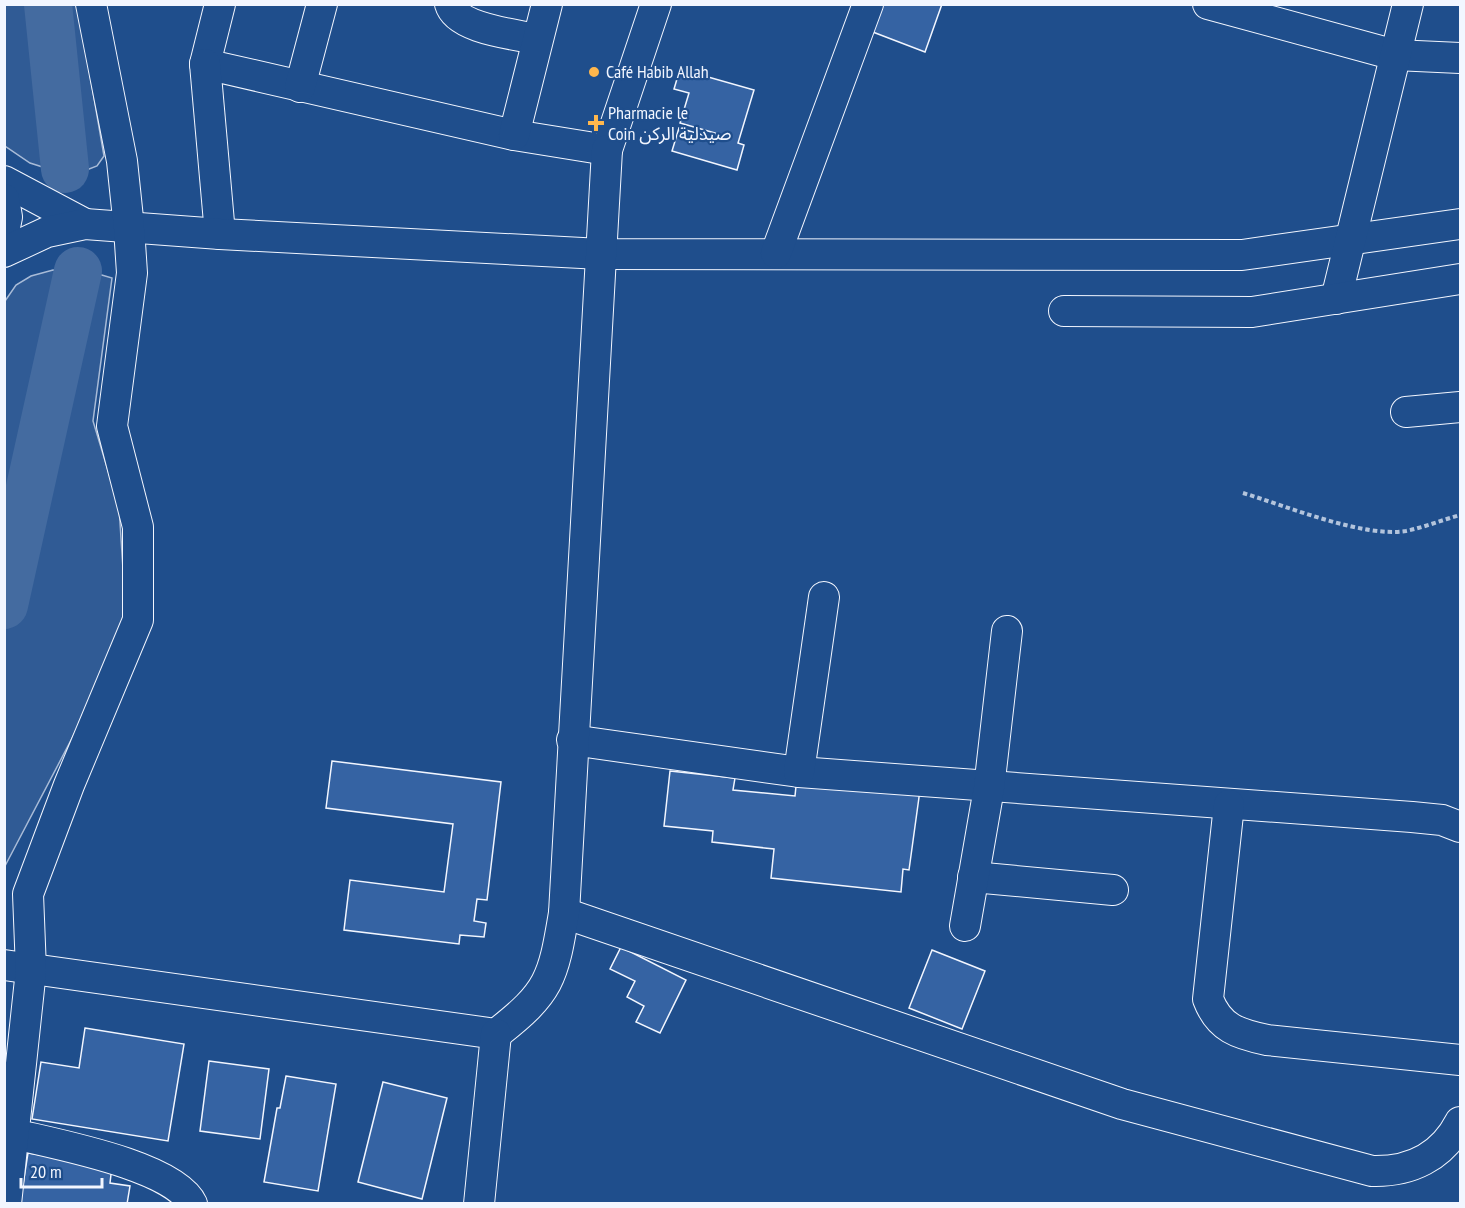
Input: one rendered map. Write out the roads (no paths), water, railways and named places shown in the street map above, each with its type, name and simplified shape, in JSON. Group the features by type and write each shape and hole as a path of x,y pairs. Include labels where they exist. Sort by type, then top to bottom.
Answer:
{"street":[{"path":"6,1203 14,1134 18,967 28,894 69,785 138,620 138,526 112,426 132,273 129,228 122,161 91,4"},
{"path":"219,4 205,64 220,234"},
{"path":"300,87 322,4"},
{"path":"450,4 456,16 475,25 536,39"},
{"path":"514,135 536,39 547,4"},
{"path":"18,967 496,1034 527,1010 540,995 556,957 564,913 572,740 608,150 656,4"},
{"path":"776,253 868,4"},
{"path":"1208,4 1395,55 1461,58"},
{"path":"1336,299 1408,4"},
{"path":"205,64 514,135 608,150"},
{"path":"4,181 84,224"},
{"path":"4,199 7,217 4,232"},
{"path":"4,252 47,232 84,224 220,234 601,254 1242,255 1461,224"},
{"path":"1064,311 1252,312 1461,279"},
{"path":"1406,412 1461,407"},
{"path":"799,772 824,597"},
{"path":"965,926 989,788 1006,631"},
{"path":"572,740 799,772 989,788 1412,817 1442,820 1461,827"},
{"path":"1229,805 1208,999 1221,1023 1236,1033 1267,1040 1461,1060"},
{"path":"973,877 1113,890"},
{"path":"564,913 1122,1104 1372,1171 1396,1172 1416,1165 1437,1151 1461,1122"},
{"path":"479,1203 496,1034"},
{"path":"14,1134 132,1165 168,1180 188,1193 192,1203"}],"waterway":[{"path":"48,4 65,169"},
{"path":"4,605 78,271"}],"place":[{"name":"Café Habib Allah","path":"594,72"},
{"name":"Pharmacie le Coin صيدلية الركن","path":"596,123"}]}
